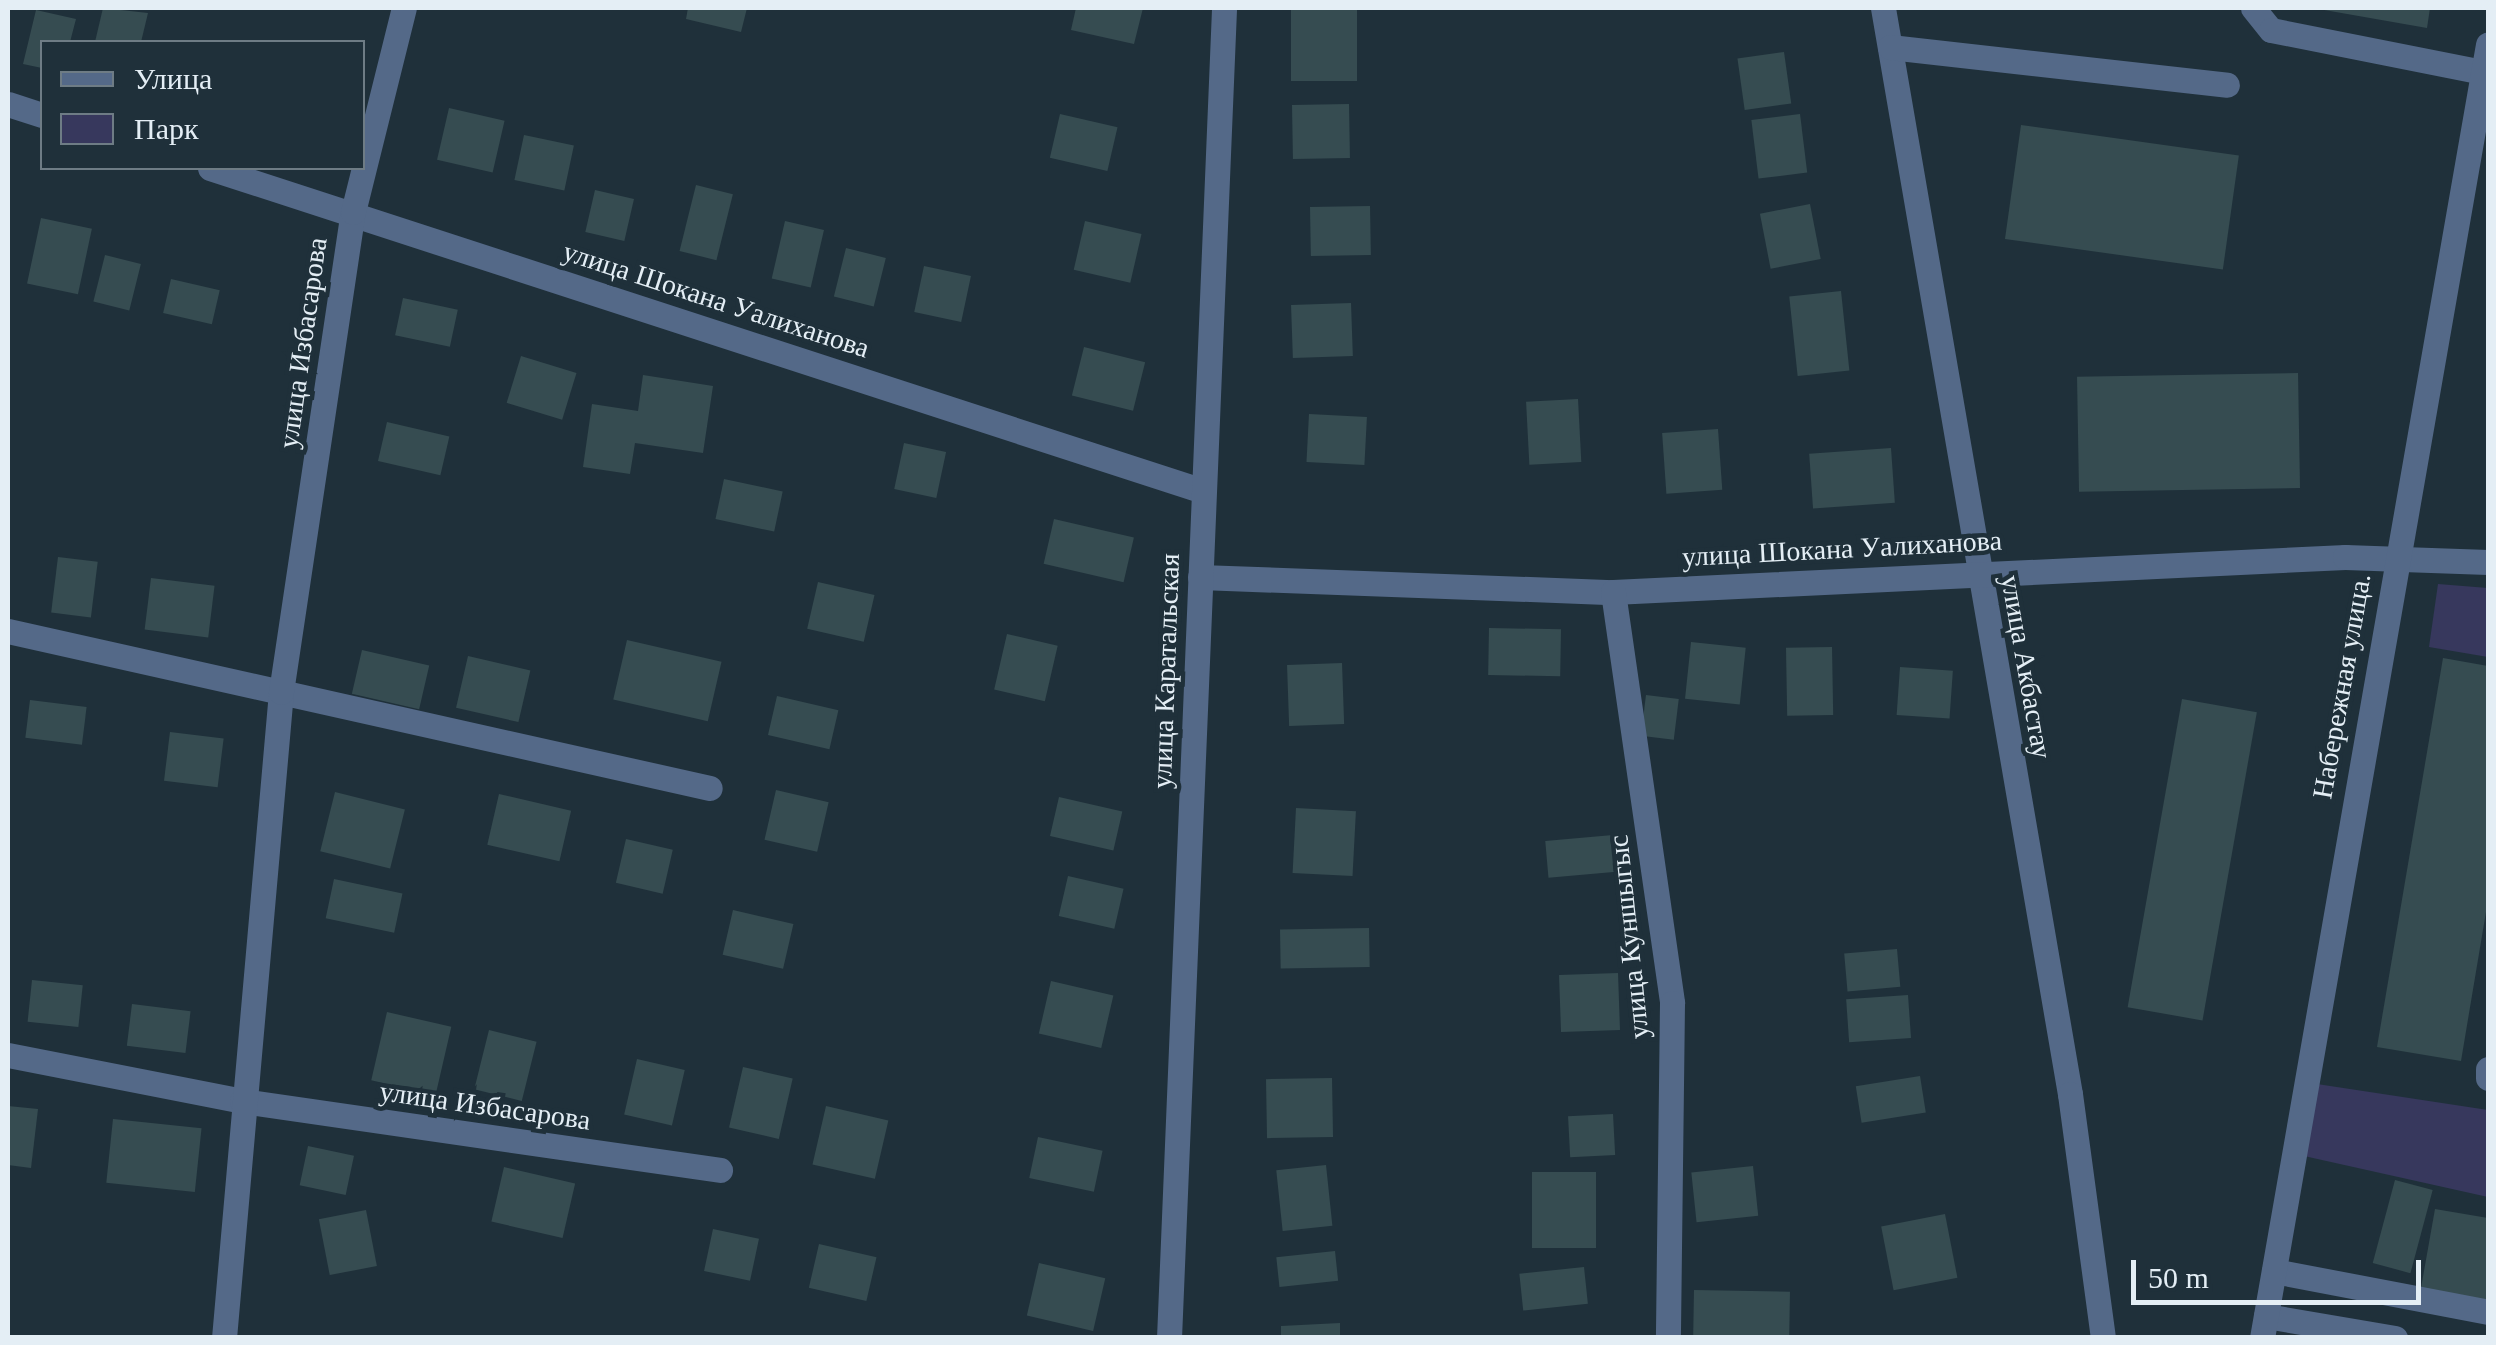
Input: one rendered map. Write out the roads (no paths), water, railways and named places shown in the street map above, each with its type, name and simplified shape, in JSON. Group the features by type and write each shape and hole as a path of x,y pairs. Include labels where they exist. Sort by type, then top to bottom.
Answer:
{"street":[{"name":"улица Избасарова","path":"365,164 404,8"},
{"name":"улица Каратальская","path":"1169,1338 1224,8"},
{"name":"улица Акбастау","path":"1884,8 2070,1094 2103,1338"},
{"path":"2254,8 2271,30 2484,72"},
{"name":"Набережная улица.","path":"2264,1327 2394,558 2488,46"},
{"path":"1890,48 2227,85"},
{"path":"8,104 40,114"},
{"name":"улица Шокана Уалиханова","path":"216,170 1203,491"},
{"name":"улица Избасарова","path":"224,1338 242,1101 282,692 353,212 364,170"},
{"name":"улица Шокана Уалиханова","path":"1200,577 1613,592 1979,571 2394,558 2488,562"},
{"name":"улица Куншыгыс","path":"1613,592 1672,1003 1668,1338"},
{"path":"8,632 710,788"},
{"name":"улица Избасарова","path":"8,1055 242,1101 720,1170"},
{"path":"2488,1070 2488,1078"},
{"path":"2274,1271 2488,1312"},
{"path":"2264,1327 2394,1338"}]}
